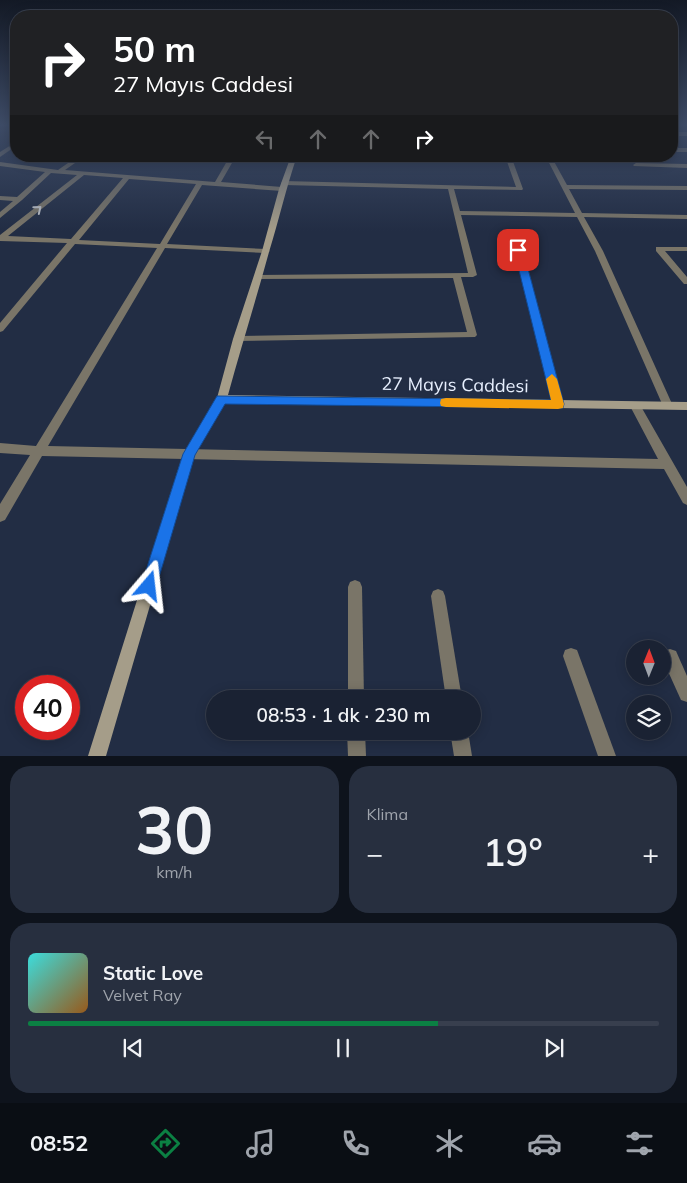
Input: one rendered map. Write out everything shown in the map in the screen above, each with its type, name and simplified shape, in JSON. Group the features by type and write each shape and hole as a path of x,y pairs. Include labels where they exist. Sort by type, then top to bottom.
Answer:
{"street":[{"path":"59,172 73,162"},
{"path":"216,184 229,162"},
{"path":"97,756 189,454 222,400 238,339 292,162"},
{"path":"0,164 59,172 216,184 520,189 510,162"},
{"path":"551,162 580,216 629,315 668,406"},
{"path":"636,165 687,166"},
{"path":"0,216 50,171"},
{"path":"1,239 82,174"},
{"path":"0,330 127,178"},
{"path":"0,516 200,183"},
{"path":"564,187 687,188"},
{"path":"258,277 473,275 451,189"},
{"path":"0,198 20,199"},
{"path":"458,213 687,216"},
{"path":"1,239 266,251"},
{"path":"687,249 659,249 687,282"},
{"path":"518,250 558,404"},
{"path":"238,339 472,335 458,276"},
{"name":"27 Mayıs Caddesi","path":"222,400 687,406"},
{"path":"634,406 687,498"},
{"path":"0,448 39,451 666,464"},
{"path":"355,587 356,690"},
{"path":"438,596 453,690"},
{"path":"571,656 607,756"},
{"path":"671,659 687,694"},
{"path":"356,740 357,756"},
{"path":"460,740 463,756"}],"slow traffic":[{"path":"446,403 558,404 552,379"}],"route":[{"path":"149,586 189,454 222,400 558,404 518,250"}]}
